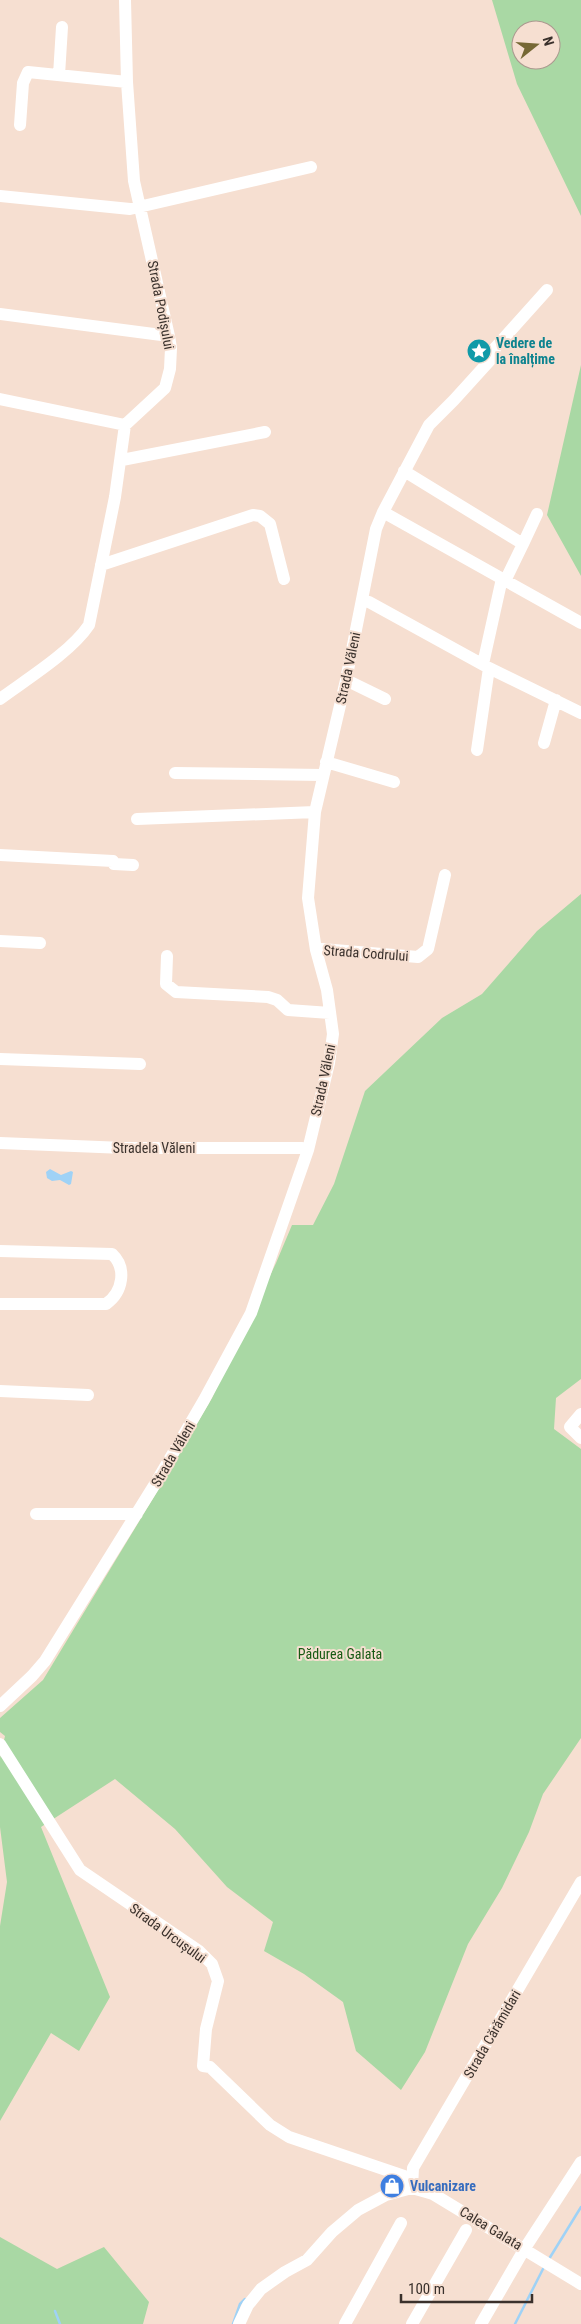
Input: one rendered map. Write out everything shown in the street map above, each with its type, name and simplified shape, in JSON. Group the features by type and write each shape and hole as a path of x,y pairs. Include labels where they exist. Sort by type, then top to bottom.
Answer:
{"street":[{"name":"Strada Podișului","path":"125,0 127,82 134,181 171,348 170,369 165,388 125,425"},
{"path":"59,75 62,26"},
{"path":"20,125 23,83 28,72 127,82"},
{"path":"0,196 130,209 311,167"},
{"name":"Strada Văleni","path":"0,1706 45,1661 137,1514 204,1400 251,1313 274,1234 308,1150 329,1063 333,1034 316,950 308,898 315,812 346,680 374,537 383,512 429,425 493,357 495,348 547,290"},
{"path":"0,314 169,336"},
{"path":"0,399 125,425 122,460 89,625 82,636 0,699"},
{"path":"122,460 265,432"},
{"path":"404,471 523,544"},
{"path":"383,512 581,623"},
{"path":"477,750 486,666 501,583 537,514"},
{"path":"101,565 253,515 260,516 270,524 284,580"},
{"path":"362,600 369,602 486,666 581,713"},
{"path":"346,680 385,699"},
{"path":"544,743 556,700"},
{"path":"326,762 394,782"},
{"path":"175,773 323,775"},
{"path":"137,819 315,812"},
{"path":"0,856 113,861 114,864 133,865"},
{"name":"Strada Codrului","path":"316,950 418,957 428,949 445,875"},
{"path":"0,941 40,943"},
{"path":"167,956 166,984 176,992 268,997 277,1000 288,1010 330,1013"},
{"path":"0,1059 140,1064"},
{"name":"Stradela Văleni","path":"0,1143 124,1148 302,1148 308,1150"},
{"path":"0,1251 112,1254 118,1260 121,1279 117,1294 106,1304 0,1304"},
{"path":"0,1391 88,1395"},
{"path":"581,1414 570,1427 581,1438"},
{"path":"36,1514 137,1514"},
{"name":"Strada Urcușului","path":"0,1744 80,1870 199,1951 212,1964 218,1981 206,2030 203,2066 210,2068 270,2125 289,2137 404,2176 412,2188"},
{"name":"Strada Cărămidari","path":"412,2188 414,2168 581,1882"},
{"path":"481,2324 530,2251 581,2162"},
{"path":"239,2324 248,2305 261,2289 285,2272 307,2260 332,2232 358,2210 386,2195 412,2188"},
{"name":"Calea Galata","path":"412,2188 433,2194 579,2282"},
{"path":"345,2324 401,2223"},
{"path":"412,2324 466,2230"}],"green space":[{"path":"492,0 581,0 581,216 517,84 513,70 561,70 561,20 511,20 511,64"},
{"path":"581,365 581,576 547,515"},
{"name":"Pădurea Galata","path":"581,894 581,1379 556,1398 554,1429 581,1449 581,1738 543,1794 529,1832 502,1888 468,1944 425,2052 401,2090 356,2051 343,2002 304,1974 264,1951 273,1922 227,1887 175,1829 115,1779 41,1827 110,1997 79,2051 51,2033 0,2121 0,1926 7,1882 0,1827 0,1758 5,1736 0,1732 0,1718 43,1680 166,1477 212,1398 292,1225 313,1225 334,1184 365,1091 442,1018 482,994 537,931"},
{"path":"0,2237 57,2269 104,2247 149,2302 143,2324 0,2324"}],"water":[{"path":"50,1169 61,1175 73,1172 71,1184 69,1185 60,1180 52,1181 47,1178 46,1172"}],"waterway":[{"path":"549,2259 581,2207"},
{"path":"515,2324 545,2265"},
{"path":"233,2324 240,2304 245,2299"},
{"path":"55,2311 60,2324"}],"place":[{"name":"Vedere de la înalțime","path":"479,351"},
{"name":"Vulcanizare","path":"392,2186"}]}
